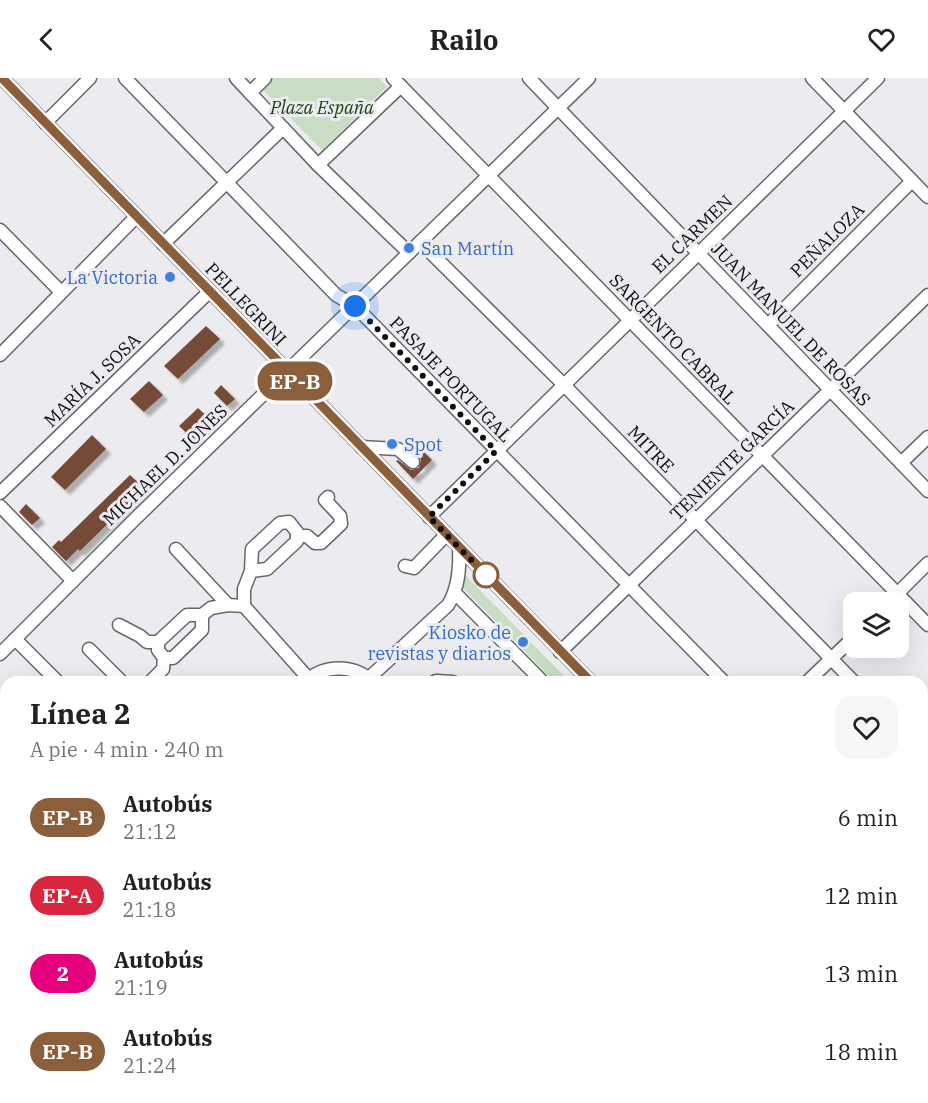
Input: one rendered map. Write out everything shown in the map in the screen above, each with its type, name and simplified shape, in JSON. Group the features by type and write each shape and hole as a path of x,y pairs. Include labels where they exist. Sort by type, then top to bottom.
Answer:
{"street":[{"name":"PELLEGRINI","path":"2,78 286,372 585,676"},
{"path":"45,123 90,78"},
{"name":"PASAJE PORTUGAL","path":"126,78 336,295 355,306 718,676"},
{"path":"236,78 318,165 409,254"},
{"path":"250,93 265,78"},
{"name":"JUAN MANUEL DE ROSAS","path":"529,78 928,491"},
{"name":"MICHAEL D. JONES","path":"1,650 15,639 135,519 589,78"},
{"path":"812,78 928,197"},
{"name":"EL CARMEN","path":"429,517 878,78"},
{"path":"318,165 397,82"},
{"name":"SARGENTO CABRAL","path":"397,82 895,592"},
{"path":"163,244 283,128"},
{"name":"PEÑALOZA","path":"768,325 912,181"},
{"path":"0,355 136,217"},
{"path":"0,230 61,292"},
{"name":"MITRE","path":"420,242 563,384 848,676"},
{"name":"MARÍA J. SOSA","path":"0,494 209,292"},
{"name":"TENIENTE GARCÍA","path":"560,652 928,295"},
{"path":"902,463 928,437"},
{"path":"360,447 398,449 413,462"},
{"path":"297,536 307,536 315,543 321,543 340,524 340,516 325,500 328,498"},
{"path":"0,506 74,581"},
{"path":"251,571 267,569 297,541 297,532 290,522 280,523 252,549 251,571 244,589 244,606 304,676"},
{"path":"405,566 414,568 446,535"},
{"path":"374,676 448,604 455,593 460,561 459,547"},
{"path":"176,549 228,604"},
{"path":"899,592 928,563"},
{"path":"455,593 537,676"},
{"path":"119,625 147,642 158,642 187,615 202,615 211,608 228,604 244,606"},
{"name":"SARGENTO CABRAL","path":"909,606 928,625"},
{"path":"164,658 173,658 202,630 202,615"},
{"path":"15,639 52,676"},
{"path":"156,676 163,669 164,658 158,650 158,642"},
{"path":"813,676 843,648"},
{"path":"88,649 116,676"},
{"path":"315,676 322,671 348,668 363,676"}],"green space":[{"name":"Plaza España","path":"267,78 379,78 387,87 322,150 259,86"},
{"path":"464,574 564,676 549,676 463,588"}],"building":[{"path":"206,326 220,339 178,379 164,366"},
{"path":"149,381 163,395 144,412 130,399"},
{"path":"221,385 235,399 227,406 214,393"},
{"path":"198,408 212,421 193,439 179,426"},
{"path":"92,435 106,449 65,490 51,477"},
{"path":"415,443 432,460 413,479 396,461 398,460 411,470 419,468 421,459 409,448"},
{"path":"130,475 144,488 80,551 78,549 66,561 52,547 59,540 61,542"},
{"path":"26,504 40,518 32,525 19,512"}],"bus line":[{"name":"EP-B","path":"2,78 286,372 585,676"}],"place":[{"name":"San Martín","path":"409,248"},
{"name":"La Victoria","path":"170,277"},
{"name":"Spot","path":"392,444"},
{"name":"Kiosko de revistas y diarios","path":"523,642"}],"route":[{"path":"355,306 496,451 429,517 488,577 486,575"}]}
